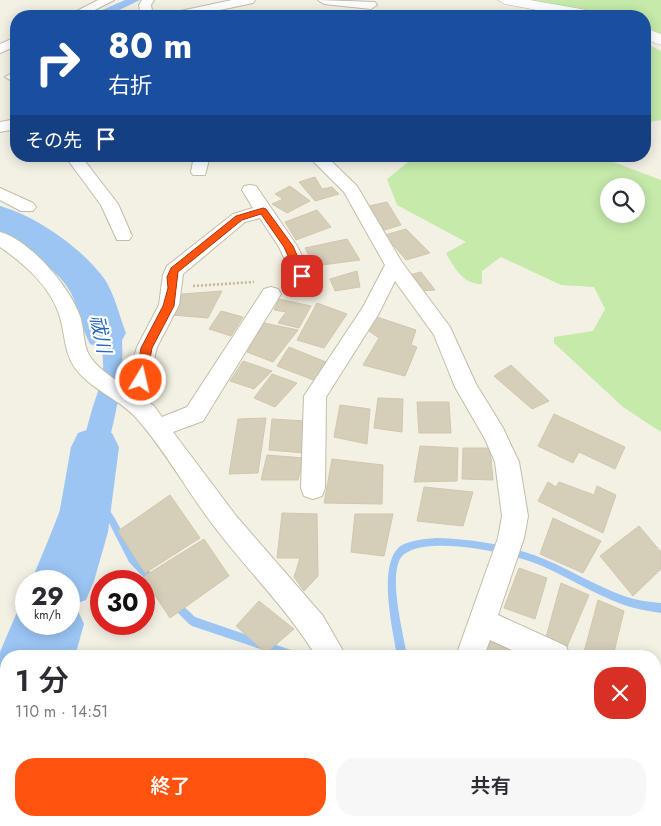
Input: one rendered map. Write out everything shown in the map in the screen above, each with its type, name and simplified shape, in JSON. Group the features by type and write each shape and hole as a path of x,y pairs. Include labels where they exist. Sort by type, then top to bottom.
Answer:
{"street":[{"path":"81,0 95,6"},
{"path":"86,10 108,0"},
{"path":"203,10 249,0"},
{"path":"505,0 559,10"},
{"path":"327,1 371,7"},
{"path":"78,162 109,204 123,236"},
{"path":"324,162 351,190 394,265 443,332 466,387 495,435 507,462 515,516 511,538 472,650"},
{"path":"250,190 288,246 302,276"},
{"path":"0,193 27,207"},
{"path":"127,397 141,380 146,348 166,313 172,288 172,277 180,265 239,218 263,211"},
{"path":"0,238 21,253 54,286 70,318 79,357 96,376 127,397 158,428 223,518 313,626 328,650"},
{"path":"313,488 315,396 371,310 394,265"},
{"path":"158,428 195,414 271,294"},
{"path":"482,622 543,650"}],"path":[{"path":"172,288 262,282 302,276"}],"green space":[{"path":"531,0 661,0 661,34 651,29 651,10 579,10"},
{"path":"651,46 661,51 661,120 651,122"},
{"path":"408,162 613,162 661,180 661,432 623,407 554,343 554,337 593,331 605,309 594,287 561,285 501,257 482,271 482,284 470,282 456,270 446,253 466,242 397,205 387,179"}],"water":[{"path":"125,0 140,0 119,10 102,10"},
{"path":"0,206 71,245 67,248 104,278 119,316 122,353 119,392 111,433 99,473 62,570 36,570 72,478 101,380 103,356 101,344 79,270 32,239 0,223"},
{"path":"15,617 15,635 38,635 31,650 1,650"}],"building":[{"path":"315,177 322,189 332,187 339,194 315,201 299,182"},
{"path":"290,186 310,201 287,213 272,204 283,199 275,194"},
{"path":"387,202 401,225 378,232 369,206"},
{"path":"317,210 331,227 296,240 285,222"},
{"path":"406,229 430,253 406,260 385,235"},
{"path":"347,239 360,260 314,266 305,248"},
{"path":"357,271 360,287 335,291 330,279"},
{"path":"421,272 435,290 419,291 409,275"},
{"path":"222,291 208,318 172,315 182,294"},
{"path":"279,299 311,306 299,328 278,323 286,312 274,310"},
{"path":"317,303 347,314 324,348 297,340"},
{"path":"221,311 243,317 231,336 209,329"},
{"path":"377,317 416,330 411,345 417,347 405,376 363,365 379,338 369,331"},
{"path":"264,323 298,330 273,362 247,352"},
{"path":"289,347 326,362 316,381 277,366"},
{"path":"243,361 272,371 254,389 230,381"},
{"path":"511,365 549,401 532,409 494,376"},
{"path":"272,374 297,383 275,407 254,398"},
{"path":"378,398 403,399 402,432 374,428"},
{"path":"417,402 449,402 451,433 419,433"},
{"path":"340,405 370,409 367,444 334,437"},
{"path":"554,414 625,447 615,469 579,452 573,463 538,446"},
{"path":"266,418 258,473 229,474 238,419"},
{"path":"272,419 305,421 304,453 269,450"},
{"path":"420,446 458,448 457,481 414,482"},
{"path":"463,448 490,448 493,480 462,479"},
{"path":"267,455 304,458 298,480 261,480"},
{"path":"332,459 383,465 382,504 324,503"},
{"path":"548,482 556,487 559,482 594,495 597,486 616,495 603,533 538,501"},
{"path":"424,487 473,492 463,526 417,521"},
{"path":"170,495 200,538 150,570 143,570 118,531"},
{"path":"282,513 317,514 318,576 304,591 294,577 300,558 277,558"},
{"path":"355,514 393,514 384,556 351,552"},
{"path":"553,518 601,541 583,573 540,554"},
{"path":"639,526 661,552 661,569 633,596 600,556"},
{"path":"204,539 229,576 170,618 155,595 154,570"},
{"path":"519,568 547,578 535,619 504,608"},
{"path":"561,583 589,595 566,650 548,650 543,648"},
{"path":"598,600 624,611 614,650 585,650"},
{"path":"259,601 294,629 270,650 263,650 236,626"},
{"path":"490,641 510,650 487,650"}],"waterway":[{"name":"祓川","path":"0,218 56,252 89,287 105,333"},
{"name":"祓川","path":"70,570 82,532 95,447"},
{"path":"88,497 97,503 110,517 132,559 142,570"},
{"path":"401,650 392,593 393,568 396,558 404,549 418,544 436,542 477,545 526,556 543,562 608,595 643,606 661,608"},
{"path":"174,603 192,621 277,650"},
{"name":"祓川","path":"48,650 52,635"}],"route":[{"path":"141,380 146,348 166,313 172,296 174,270 239,218 263,211 288,246 302,276"}]}
